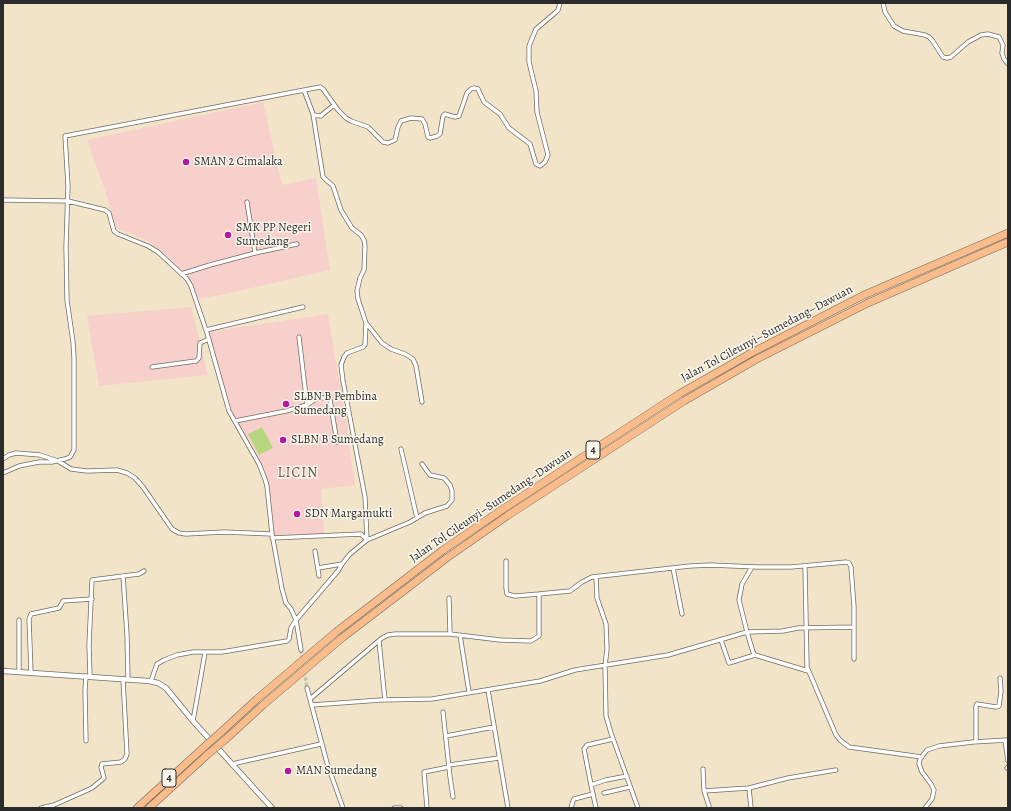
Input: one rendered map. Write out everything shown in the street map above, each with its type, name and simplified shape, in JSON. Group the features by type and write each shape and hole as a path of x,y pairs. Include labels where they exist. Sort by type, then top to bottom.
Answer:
{"highway":[{"name":"Jalan Tol Cileunyi–Sumedang–Dawuan","path":"138,808 258,699 336,632 443,550 503,509 679,394 753,352 864,295 1008,233"},
{"name":"Jalan Tol Cileunyi–Sumedang–Dawuan","path":"149,808 263,705 342,638 448,557 507,516 684,401 757,359 868,303 1008,242"}],"street":[{"path":"3,473 19,466 58,461 70,457 74,450 74,351 66,287 68,186 65,136 321,87 346,118 368,127 385,143 395,140 401,121 411,118 422,119 430,138 440,134 443,116 445,114 455,117 459,116 467,93 471,89 476,88 484,102 500,114 509,128 530,144 536,164 541,166 547,160 547,149 537,116 536,91 529,62 528,46 536,29 555,13 560,3"},
{"path":"883,3 885,12 894,26 903,31 929,37 943,57 951,57 968,42 981,35 988,34 998,37 1001,41 1003,45 1002,53 1008,64"},
{"path":"304,90 313,115 324,177 333,186 341,210 352,228 361,235 365,246 364,270 360,278 357,291 366,323 365,345 347,353 341,365 365,497 367,540"},
{"path":"313,115 318,116 324,114 334,105"},
{"path":"3,200 68,201 105,210 114,231 158,252 187,279 194,292 209,339 229,411 259,464 265,479 272,536 285,602 291,608 296,620 301,650"},
{"path":"247,202 255,253"},
{"path":"181,274 255,253 297,244"},
{"path":"206,330 303,307"},
{"path":"366,323 382,343 391,349 405,354 413,359 416,366 422,402"},
{"path":"299,337 307,405"},
{"path":"152,367 196,361 199,358 200,343 209,339"},
{"path":"235,421 286,411 307,405 317,398 324,397 330,399 337,442"},
{"path":"401,449 417,518"},
{"path":"3,459 16,453 40,455 58,461 71,469 78,471 117,470 127,473 135,478 143,487 174,531 186,534 224,532 272,536 360,534 367,540"},
{"path":"151,682 156,667 162,661 193,652 222,652 287,641 296,620 338,571 350,554 367,540 425,513 447,506 452,500 452,491 448,482 441,477 430,475 422,464"},
{"path":"315,552 319,576"},
{"path":"506,561 507,594 515,596 570,591 590,578 673,568 710,565 752,567 804,566 846,562 852,567 854,659"},
{"path":"318,568 342,564"},
{"path":"804,566 806,655 808,671 836,735 849,747 922,757"},
{"path":"752,567 742,584 739,596 741,611 755,655"},
{"path":"673,568 682,614"},
{"path":"86,741 85,690 88,676 93,579 140,574 144,571"},
{"path":"41,808 54,805 92,788 104,778 101,767 102,764 121,762 125,759 127,754 125,679 127,635 123,576"},
{"path":"596,577 597,598 606,624 607,649 605,666 605,708 608,724 638,808"},
{"path":"310,700 388,635 450,634 533,641 539,636 539,594"},
{"path":"449,598 450,634"},
{"path":"31,673 29,619 31,614 59,608 61,607 63,601 92,600"},
{"path":"19,620 19,672"},
{"path":"312,705 385,700 420,700 540,682 575,670 668,655 747,632 783,631 794,628 853,627"},
{"path":"460,635 470,692"},
{"path":"720,640 729,663 755,655 808,671"},
{"path":"379,641 385,700"},
{"path":"193,721 205,653"},
{"path":"3,671 125,679 151,682 166,688 193,721 272,808"},
{"path":"976,742 976,706 978,704 998,706 1001,691 1000,678"},
{"path":"307,688 326,763 343,808"},
{"path":"488,690 508,808"},
{"path":"443,712 453,797"},
{"path":"446,736 494,727"},
{"path":"596,808 584,749 587,745 613,739"},
{"path":"926,808 932,798 934,790 919,766 922,757 927,750 939,746 1006,740 1008,761"},
{"path":"232,764 321,744"},
{"path":"427,808 424,772 449,766 499,758"},
{"path":"702,769 704,791 709,806"},
{"path":"704,791 749,788 788,778 836,770"},
{"path":"591,785 626,776"},
{"path":"604,793 630,787"},
{"path":"749,788 751,808"},
{"path":"571,808 574,799 593,794"},
{"path":"394,808 401,808"}],"shaded area":[{"path":"263,102 282,185 316,178 330,270 198,299 189,278 165,254 146,240 119,229 114,221 106,193 87,140"},
{"path":"191,307 208,375 99,386 87,316"},
{"name":"SLBN B Pembina Sumedang","path":"328,314 355,485 321,489 324,534 272,536 266,480 259,458 233,414 225,396 220,371 208,332"}],"green space":[{"path":"262,427 273,448 259,455 248,434"}],"tunnel":[{"path":"301,650 307,688"}],"place":[{"name":"SMAN 2 Cimalaka","path":"186,162"},
{"name":"SMK PP Negeri Sumedang","path":"228,235"},
{"name":"SLBN B Pembina Sumedang","path":"286,404"},
{"name":"SLBN B Sumedang","path":"283,440"},
{"name":"SDN Margamukti","path":"297,514"},
{"name":"MAN Sumedang","path":"288,771"}],"district":[{"name":"LICIN","path":"298,474"}]}
